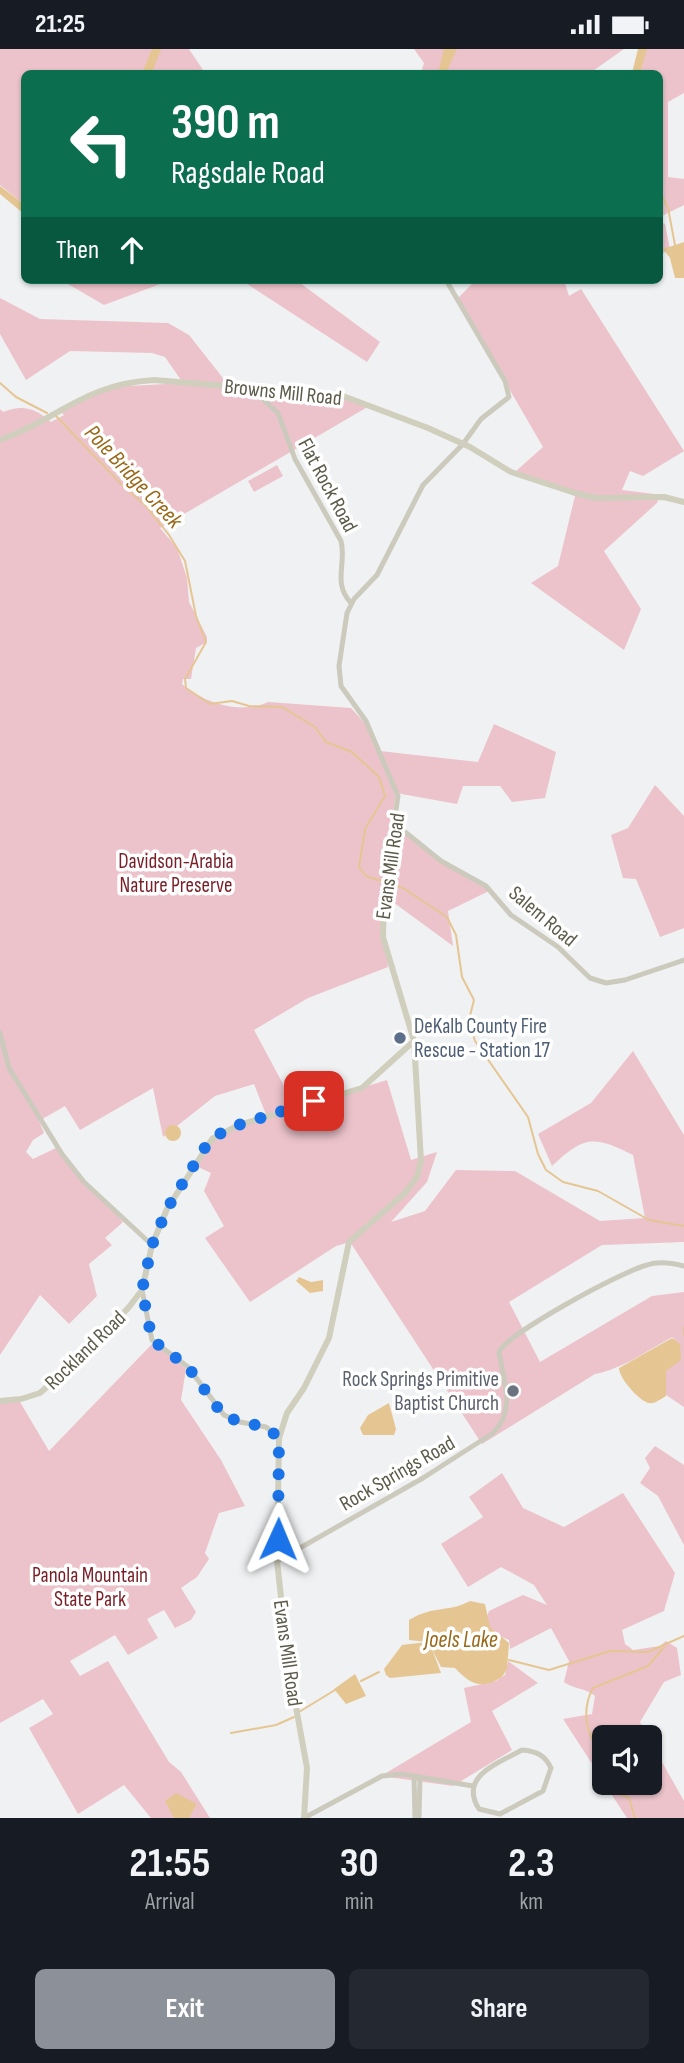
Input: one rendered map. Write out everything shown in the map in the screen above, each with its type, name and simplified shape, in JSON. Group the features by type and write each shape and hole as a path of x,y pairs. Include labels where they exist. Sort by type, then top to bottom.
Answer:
{"main road":[{"name":"Browns Mill Road","path":"0,440 106,387 128,382 154,380 343,396 463,444 511,472 588,497 652,496 684,502"},
{"name":"Evans Mill Road","path":"304,1818 307,1768 289,1668 277,1561 279,1438 287,1413 329,1338 349,1242 401,1199 420,1169 414,1041 383,936 384,883"},
{"name":"Rockland Road","path":"0,1401 22,1399 40,1393 91,1349 142,1290 152,1245 167,1209 212,1139 239,1125 359,1089 414,1041"}],"street":[{"name":"Evans Mill Road","path":"384,883 398,800 396,789 366,721 341,686 342,639 351,603 377,575 423,485 463,444 481,419 509,397 505,381 448,284"},
{"name":"Flat Rock Road","path":"256,389 257,394 278,413 295,459 341,541 343,554 338,574 345,595 351,603"},
{"name":"Salem Road","path":"394,823 441,861 486,886 511,915 558,947 590,978 608,983 625,980 684,960"},
{"path":"0,1033 9,1068 39,1120 75,1171 152,1245"},
{"name":"Rock Springs Road","path":"277,1561 416,1482 493,1433 502,1423 507,1406 499,1352 507,1342 529,1330 546,1314 638,1268 661,1263 684,1266"},
{"path":"142,1290 152,1340 188,1367 223,1415 240,1422 266,1427 279,1438"},
{"path":"522,1750 540,1753 551,1768 543,1791 500,1814 479,1809 473,1800 472,1787 479,1775 522,1750"},
{"path":"304,1818 370,1780 393,1774 472,1787"},
{"path":"311,1818 379,1780 393,1777 417,1778"},
{"path":"417,1778 417,1818"}],"green space":[{"path":"0,49 155,49 146,69 160,49 189,49 203,70 21,70 21,202 0,185"},
{"path":"414,49 624,49 594,70 422,70 424,63"},
{"path":"643,49 684,49 684,93 668,102 668,177 684,179 684,205 663,216 663,70 633,70"},
{"path":"663,223 665,224 670,249 663,253"},
{"path":"68,284 160,284 104,305"},
{"path":"247,284 301,284 380,342 367,362"},
{"path":"472,284 565,284 569,296 581,289 684,451 643,476 630,471 622,490 654,494 658,502 604,551 641,609 624,650 531,583 558,566 575,496 515,472 543,447 457,299"},
{"name":"Davidson-Arabia Nature Preserve","path":"0,298 40,319 168,323 189,335 230,387 345,398 371,405 160,528 177,548 187,578 189,602 207,637 207,642 196,648 191,679 183,679 182,684 201,697 235,707 257,706 268,702 351,708 373,732 380,751 478,762 494,724 556,752 545,798 512,802 500,786 463,786 457,804 396,793 391,823 438,861 468,875 489,891 448,911 453,946 382,894 388,967 308,998 254,1030 296,1108 387,1080 411,1160 437,1152 427,1182 391,1222 425,1211 456,1170 515,1171 600,1221 645,1218 633,1155 608,1144 590,1142 573,1149 552,1166 538,1134 591,1103 633,1051 684,1135 684,1242 602,1245 509,1302 540,1362 652,1296 684,1292 684,1407 663,1393 661,1374 675,1340 672,1337 625,1364 595,1374 482,1444 350,1242 336,1246 250,1302 205,1238 224,1226 204,1191 211,1173 196,1166 212,1139 267,1117 254,1084 215,1096 163,1137 153,1088 80,1130 65,1106 39,1121 44,1133 33,1140 26,1152 33,1159 56,1148 123,1222 105,1238 112,1245 89,1264 97,1296 69,1324 40,1295 0,1355 0,409 3,412 17,408 28,409 40,413 51,422 64,415 61,412 112,387 183,383 165,357 152,353 70,351 26,380 0,334"},
{"path":"277,465 283,476 254,492 248,481"},
{"path":"655,785 684,816 684,928 660,937 636,879 623,878 611,835 628,828"},
{"name":"Panola Mountain State Park","path":"153,1343 186,1369 181,1400 221,1460 245,1506 219,1513 205,1553 209,1559 197,1577 181,1588 196,1612 191,1620 175,1628 164,1610 147,1619 158,1638 128,1655 115,1635 70,1661 80,1676 108,1661 169,1762 181,1772 210,1818 151,1818 124,1785 78,1814 29,1728 53,1714 43,1699 0,1723 0,1402 20,1402 49,1451"},
{"path":"655,1446 684,1465 684,1545 658,1496 640,1483 650,1468 645,1458"},
{"path":"502,1473 523,1508 564,1527 623,1493 675,1573 664,1611 622,1630 625,1644 633,1650 660,1646 666,1641 677,1648 681,1675 664,1682 640,1722 642,1725 592,1725 592,1764 563,1719 592,1714 595,1696 564,1682 569,1661 551,1628 510,1649 509,1640 495,1634 485,1622 489,1611 523,1595 547,1605 534,1585 501,1567 468,1587 441,1544 483,1517 469,1497"},
{"path":"508,1661 538,1683 492,1711 512,1750 453,1786 381,1776 471,1722 464,1688 496,1681 505,1675"},
{"path":"662,1762 684,1801 684,1818 627,1818 612,1795 662,1795"}],"water":[{"path":"152,49 161,49 153,70 143,70"},
{"path":"444,49 457,49 447,70 439,70"},
{"path":"638,49 647,49 641,70 633,70"},
{"path":"0,186 21,202 21,212 0,194"},
{"path":"684,242 684,278 675,278 670,258 663,249"},
{"path":"170,1125 176,1125 181,1133 179,1139 170,1141 165,1136 165,1130"},
{"path":"299,1277 311,1282 323,1280 323,1291 310,1293 296,1281"},
{"path":"672,1338 680,1344 681,1360 666,1371 666,1396 649,1403 630,1389 619,1368"},
{"path":"389,1403 396,1429 394,1435 363,1435 360,1428 368,1415"},
{"name":"Joels Lake","path":"470,1601 485,1604 490,1627 509,1643 507,1669 502,1677 488,1684 470,1681 455,1668 441,1667 432,1649 441,1673 390,1678 386,1675 384,1669 402,1645 427,1642 409,1640 409,1620 426,1612"},
{"path":"355,1674 366,1696 346,1704 334,1689"},
{"path":"176,1793 197,1804 189,1818 174,1818 165,1801"}],"waterway":[{"path":"663,198 668,208 675,245"},
{"name":"Pole Bridge Creek","path":"0,383 16,397 47,413"},
{"name":"Pole Bridge Creek","path":"56,416 122,485 146,506 185,561 196,616 206,642 185,679 186,688 210,704 232,701 249,706 282,707 315,727 326,742 352,752 379,777 385,796 365,829 359,867 366,876 403,888 447,917 456,935 462,977 474,1000 469,1020 475,1041 528,1117 538,1154 546,1170 563,1182 598,1191 649,1220 684,1226"},
{"name":"Pole Bridge Creek","path":"684,1327 684,1335"},
{"path":"509,1660 549,1670 610,1651 648,1652 684,1636"},
{"name":"Pole Bridge Creek","path":"592,1739 586,1715 593,1688 648,1666 664,1647"},
{"path":"361,1681 379,1672"},
{"path":"299,1712 335,1690"},
{"path":"231,1733 276,1725 294,1717"},
{"name":"Pole Bridge Creek","path":"622,1795 629,1798 635,1818"}],"place":[{"name":"DeKalb County Fire Rescue - Station 17","path":"400,1038"},
{"name":"Rock Springs Primitive Baptist Church","path":"513,1391"}],"route":[{"path":"278,1539 279,1438 271,1429 223,1415 188,1367 172,1352 152,1340 142,1290 157,1230 167,1209 212,1139 229,1128 314,1101"}]}
